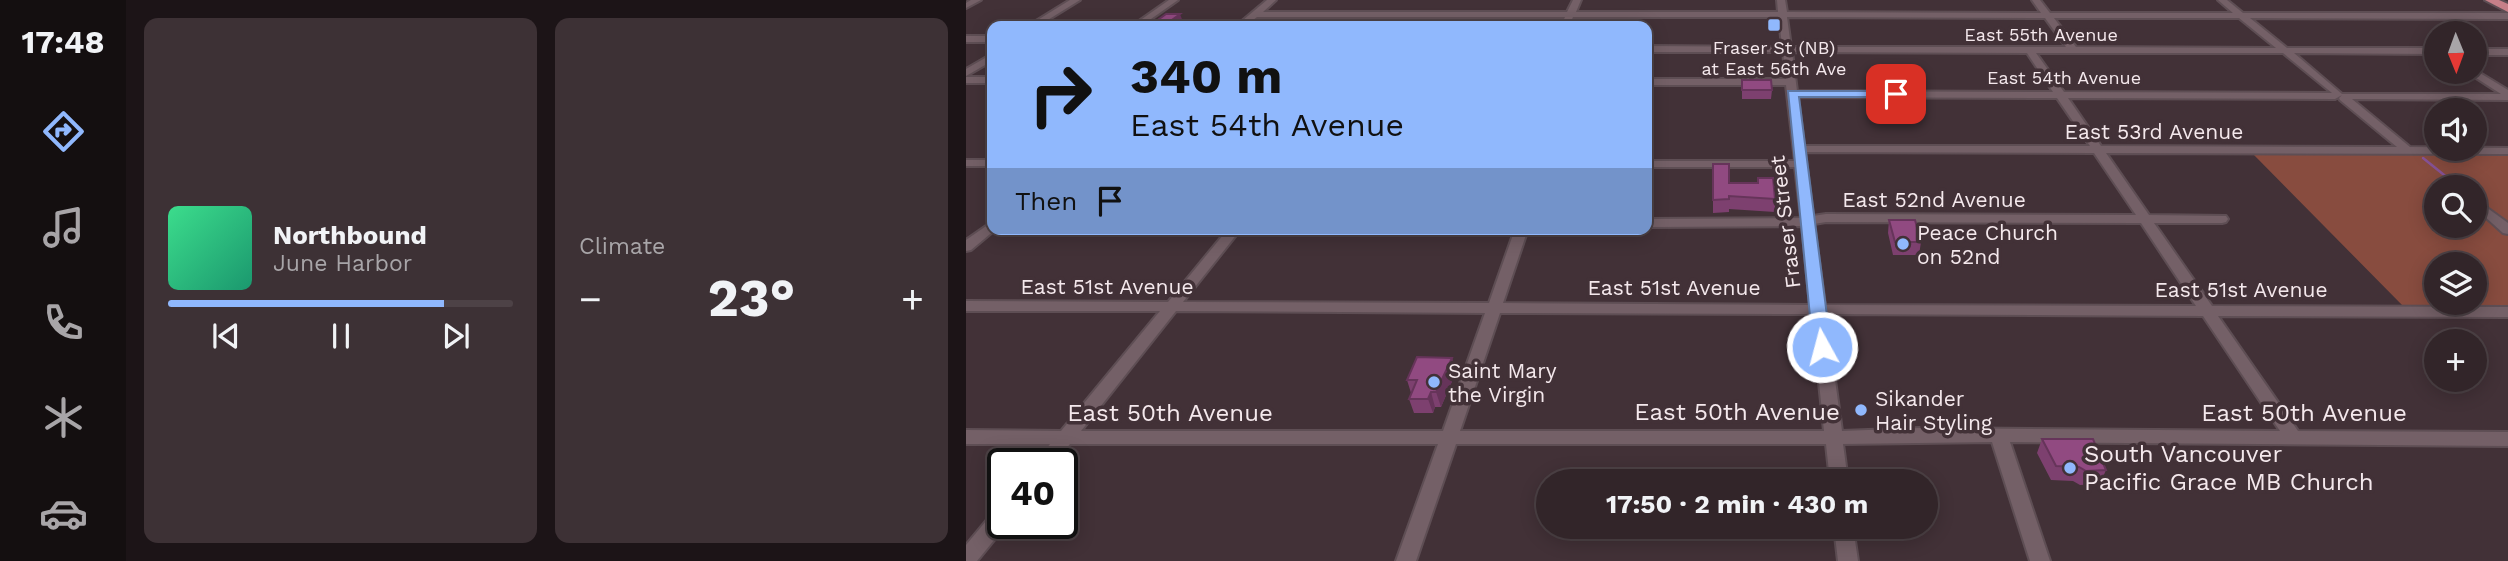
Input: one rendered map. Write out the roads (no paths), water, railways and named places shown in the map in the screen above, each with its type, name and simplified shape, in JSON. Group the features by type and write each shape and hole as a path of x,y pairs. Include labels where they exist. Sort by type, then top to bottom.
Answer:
{"main road":[{"path":"2491,0 2508,9"}],"street":[{"path":"966,6 977,0"},
{"path":"1040,21 1076,0"},
{"path":"1143,21 1174,0"},
{"path":"1246,21 1272,0"},
{"path":"1568,21 1577,0"},
{"name":"Fraser Street","path":"1781,0 1837,469"},
{"path":"2036,0 2073,50"},
{"path":"2222,0 2408,151"},
{"path":"1255,14 2508,16"},
{"path":"966,39 987,39"},
{"name":"East 55th Avenue","path":"1652,49 2424,51"},
{"path":"2030,50 2293,437"},
{"path":"2487,52 2508,52"},
{"path":"966,73 987,60"},
{"path":"966,80 987,80"},
{"name":"East 54th Avenue","path":"1652,82 2060,94 2508,95"},
{"path":"2487,82 2508,95"},
{"name":"East 53rd Avenue","path":"1799,149 2508,151"},
{"path":"966,163 987,163"},
{"path":"1652,164 1801,164"},
{"path":"2487,212 2508,230"},
{"name":"East 52nd Avenue","path":"1652,223 1794,223 1823,218 2222,219"},
{"path":"966,247 987,230"},
{"path":"1058,448 1230,235"},
{"path":"1406,561 1520,235"},
{"name":"East 51st Avenue","path":"966,306 2508,312"},
{"path":"2000,436 2040,561"},
{"name":"East 50th Avenue","path":"966,437 2000,436 2508,439"},
{"path":"966,560 987,534"},
{"path":"1845,539 1848,561"}],"waterway":[{"path":"2423,158 2444,175"}],"place":[{"name":"Fraser St (NB) at East 56th Ave","path":"1774,25"},
{"name":"Peace Church on 52nd","path":"1903,244"},
{"name":"Saint Mary the Virgin","path":"1434,382"},
{"name":"Sikander Hair Styling","path":"1861,410"},
{"name":"South Vancouver Pacific Grace MB Church","path":"2070,468"}]}
